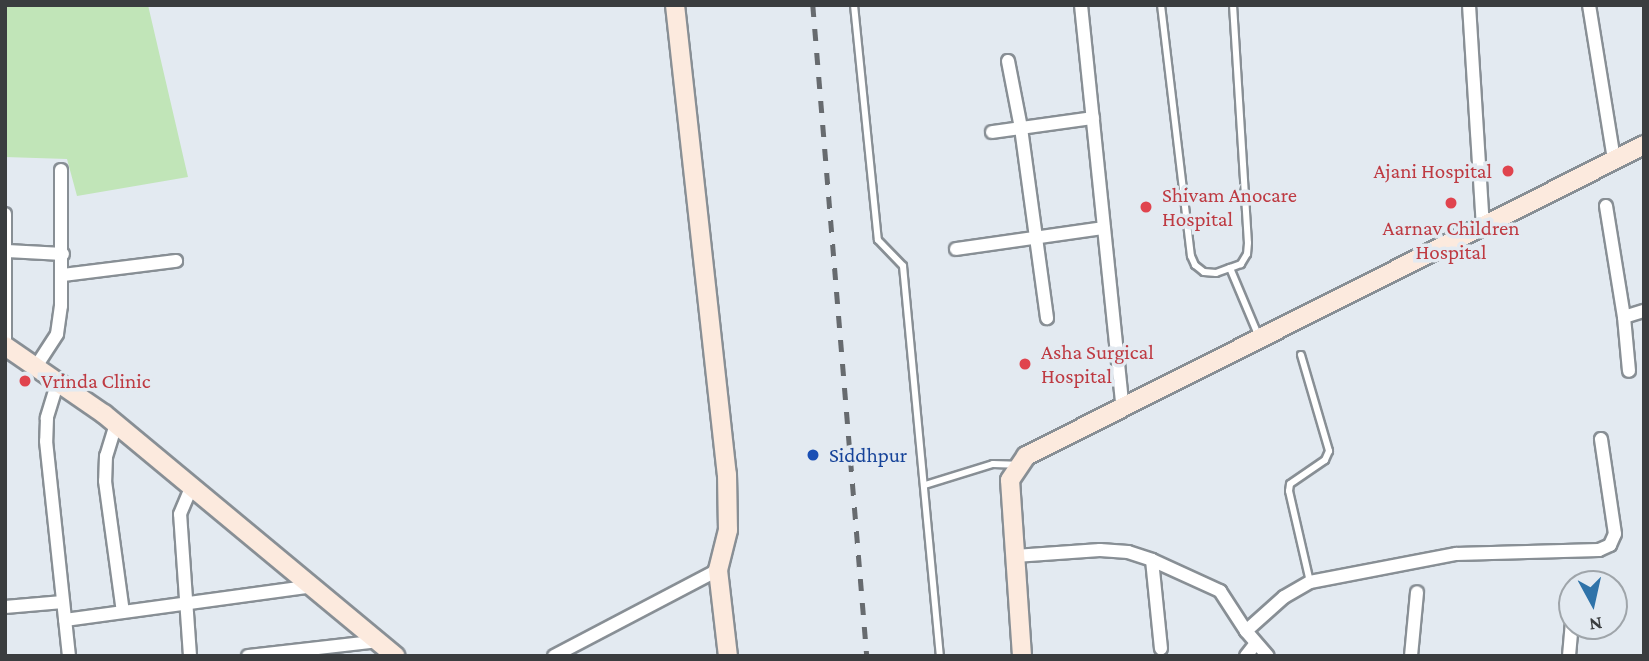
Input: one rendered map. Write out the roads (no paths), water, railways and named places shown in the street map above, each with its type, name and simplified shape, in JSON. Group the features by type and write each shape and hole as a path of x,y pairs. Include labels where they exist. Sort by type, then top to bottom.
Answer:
{"street":[{"path":"675,5 727,474 728,530 718,570 728,656"},
{"path":"1082,5 1123,408"},
{"path":"1469,5 1483,227"},
{"path":"1589,5 1614,160"},
{"path":"1008,61 1021,128 1047,318"},
{"path":"992,132 1093,118"},
{"path":"1022,656 1010,480 1026,456 1644,145"},
{"path":"37,365 57,334 63,275 61,170"},
{"path":"1606,205 1624,317 1629,371"},
{"path":"5,214 5,344 116,424 396,656"},
{"path":"956,249 1104,228"},
{"path":"6,251 63,254"},
{"path":"63,275 176,261"},
{"path":"1624,317 1644,311"},
{"path":"58,381 47,418 46,441 69,656"},
{"path":"116,424 106,456 105,481 123,612"},
{"path":"1246,631 1284,597 1310,582 1456,554 1599,550 1610,545 1615,534 1601,439"},
{"path":"190,656 180,514 192,486"},
{"path":"1015,556 1100,550 1128,552 1152,560 1220,591 1246,631 1268,656"},
{"path":"1152,560 1161,649"},
{"path":"554,656 718,570"},
{"path":"65,620 312,586"},
{"path":"1411,656 1417,592"},
{"path":"5,607 63,602"},
{"path":"248,656 379,641"},
{"path":"1246,656 1256,643"}],"lane":[{"path":"854,5 878,240 903,266 940,656"},
{"path":"1161,5 1191,256 1195,265 1204,272 1216,273 1241,264 1247,254 1248,243 1233,5"},
{"path":"1230,268 1260,339"},
{"path":"1301,355 1329,451 1325,460 1294,479 1289,491 1310,582"},
{"path":"925,485 993,464 1018,465"}],"railway":[{"path":"813,5 867,656"}],"place":[{"name":"Ajani Hospital","path":"1508,171"},
{"name":"Aarnav Children Hospital","path":"1451,203"},
{"name":"Shivam Anocare Hospital","path":"1146,207"},
{"name":"Asha Surgical Hospital","path":"1025,364"},
{"name":"Vrinda Clinic","path":"25,381"},
{"name":"Siddhpur","path":"813,455"}]}
